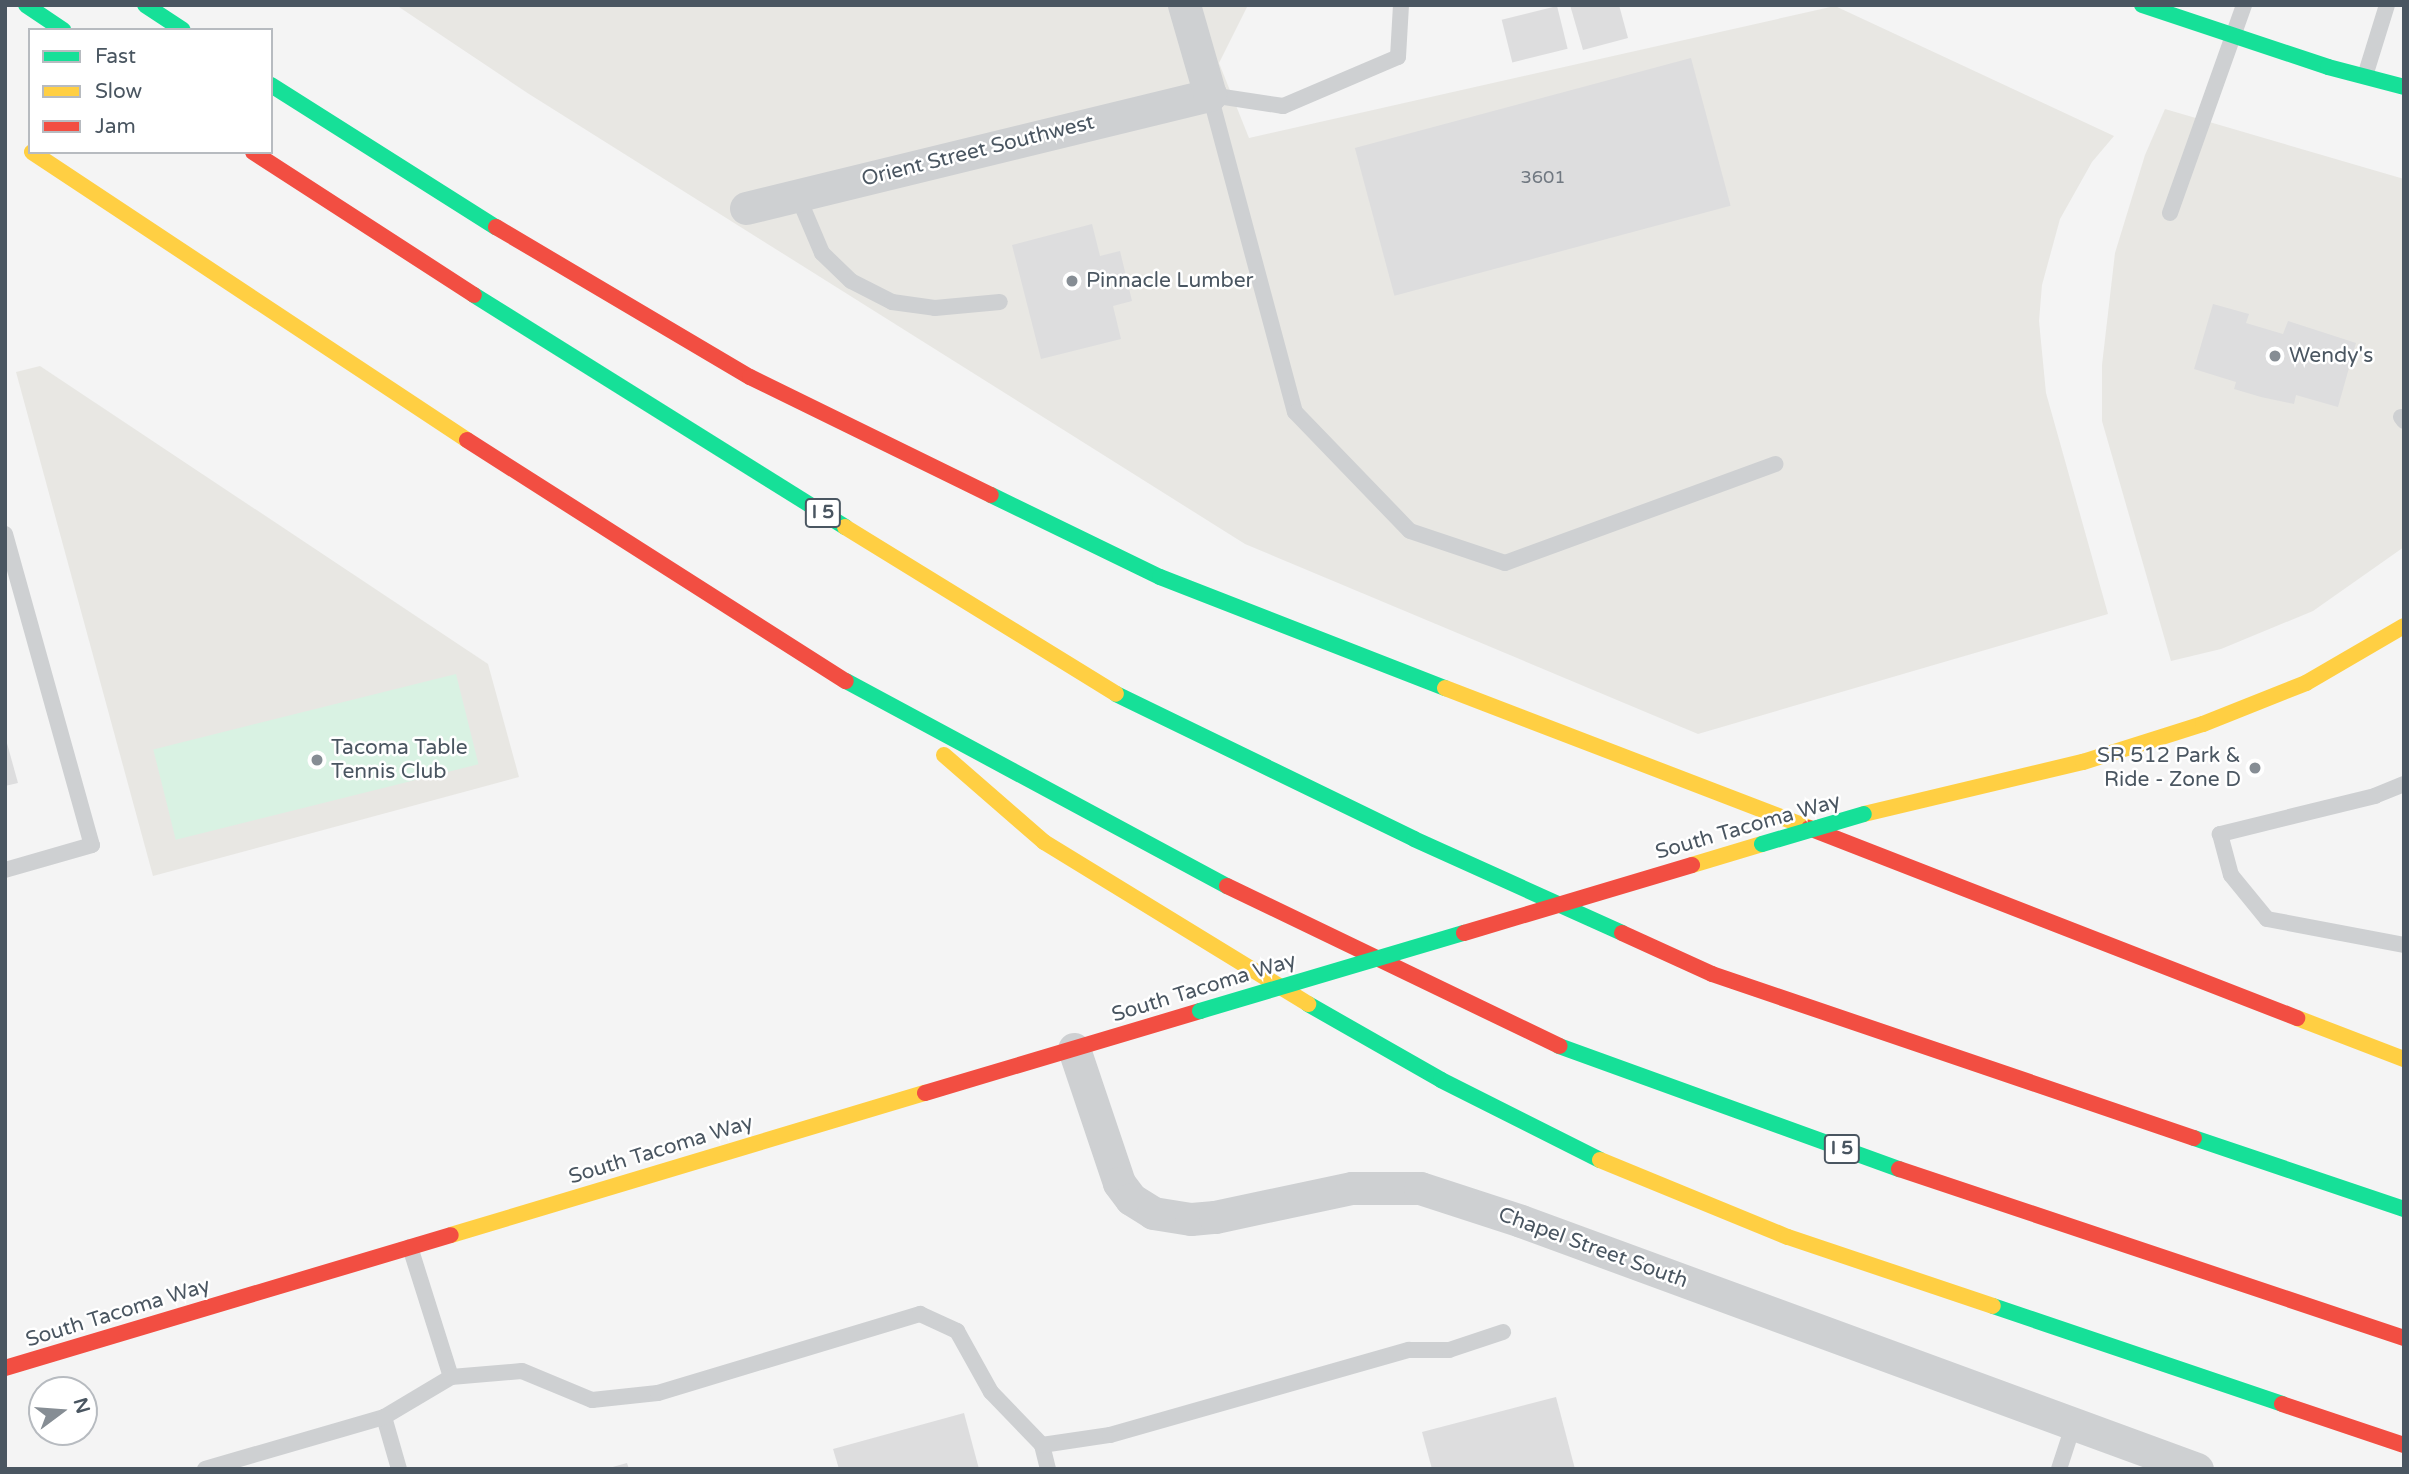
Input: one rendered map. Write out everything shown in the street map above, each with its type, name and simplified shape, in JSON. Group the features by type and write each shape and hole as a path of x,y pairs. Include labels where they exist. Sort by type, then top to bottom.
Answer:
{"main road":[{"path":"26,5 60,28"},
{"path":"145,5 180,28"},
{"path":"2143,5 2234,36 2404,87"},
{"path":"273,86 544,257 739,371 1160,577 2204,985 2404,1059"},
{"name":"I 5","path":"13,140 28,150"},
{"name":"I 5","path":"34,154 583,516 889,708 1183,865 1586,1059 1996,1203 2404,1338"},
{"name":"I 5","path":"256,154 579,363 1120,696 1414,839 1712,974 2404,1209"},
{"name":"South Tacoma Way","path":"5,1368 1864,814 2083,762 2203,724 2306,683 2404,626"},
{"path":"889,708 1044,842 1215,950 1441,1080 1569,1146 1788,1237 2404,1445"},
{"path":"2204,985 2404,1049"}],"street":[{"path":"1185,5 1210,95"},
{"name":"Orient Street Southwest","path":"746,208 1210,95"},
{"name":"Chapel Street South","path":"1074,1049 1119,1183 1130,1199 1153,1213 1191,1219 1215,1217 1352,1188 1420,1188 2197,1469"}],"lane":[{"path":"1401,5 1398,57 1283,106 1210,95 1295,412 1410,531 1505,563 1775,464"},
{"path":"2170,213 2244,5"},
{"path":"2365,76 2387,5"},
{"path":"797,194 822,253 851,281 892,302 935,308 1000,302"},
{"path":"5,534 92,845 5,870"},
{"path":"2404,784 2375,796 2220,834 2231,875 2267,919 2404,945"},
{"path":"410,1247 451,1377"},
{"path":"205,1469 384,1417 451,1377 522,1371 592,1400 658,1393 920,1314 957,1331 991,1392 1042,1445 1048,1469"},
{"path":"1042,1445 1110,1435 1409,1350 1449,1350 1503,1332"},
{"path":"384,1417 399,1469"},
{"path":"2059,1469 2074,1423"}],"shaded area":[{"path":"396,5 1248,5 1219,63 1249,138 1835,6 2114,136 2092,162 2060,219 2042,285 2039,321 2046,393 2108,614 1698,734 1245,544 529,94"},
{"path":"2165,109 2404,179 2404,547 2313,611 2221,649 2171,661 2102,421 2102,365 2115,253 2145,155"},
{"path":"40,366 488,664 519,777 153,876 16,372"}],"green space":[{"name":"Tacoma Table Tennis Club","path":"456,674 478,764 176,840 153,749"}],"building":[{"path":"1570,5 1619,5 1628,38 1583,50"},
{"path":"1557,6 1568,49 1512,62 1502,20"},
{"path":"1691,58 1731,206 1394,296 1355,148"},
{"path":"1092,224 1100,256 1120,251 1132,301 1113,306 1121,339 1041,359 1012,245"},
{"name":"Wendy's","path":"2213,304 2249,314 2246,323 2283,334 2288,321 2356,343 2338,407 2296,395 2294,404 2261,397 2234,389 2236,382 2194,369"},
{"path":"5,736 18,783 5,786"},
{"path":"1556,1397 1575,1469 1432,1469 1422,1432"},
{"path":"964,1413 979,1469 839,1469 833,1449"},
{"path":"627,1463 629,1469 609,1468"}],"traffic: fast":[{"path":"26,5 60,28"},
{"path":"145,5 180,28"},
{"path":"2142,5 2328,67 2404,87"},
{"path":"273,86 496,227"},
{"path":"474,295 845,527"},
{"path":"991,495 1160,577 1445,688"},
{"path":"846,681 1227,886"},
{"path":"1116,694 1414,839 1622,933"},
{"path":"1762,844 1864,814"},
{"path":"1200,1011 1464,933"},
{"path":"1308,1004 1441,1080 1600,1160"},
{"path":"1559,1046 1899,1169"},
{"path":"2194,1138 2404,1209"},
{"path":"1993,1306 2282,1404"}],"traffic: slow":[{"path":"35,154 467,440"},
{"path":"845,527 1116,694"},
{"path":"1864,814 2083,762 2203,724 2306,683 2404,626"},
{"path":"1445,688 1809,828"},
{"path":"944,755 1044,842 1308,1004"},
{"path":"1692,865 1762,844"},
{"path":"2297,1018 2404,1059"},
{"path":"451,1235 925,1093"},
{"path":"1600,1160 1788,1237 1993,1306"}],"traffic: jam":[{"path":"256,154 474,295"},
{"path":"496,227 750,377 991,495"},
{"path":"467,440 846,681"},
{"path":"1809,828 2297,1018"},
{"path":"1464,933 1692,865"},
{"path":"1227,886 1559,1046"},
{"path":"1622,933 1712,974 2194,1138"},
{"path":"925,1093 1200,1011"},
{"path":"1899,1169 2404,1338"},
{"path":"5,1368 451,1235"},
{"path":"2282,1404 2404,1445"}],"place":[{"name":"Pinnacle Lumber","path":"1072,281"},
{"name":"Wendy's","path":"2275,356"},
{"name":"Tacoma Table Tennis Club","path":"317,760"},
{"name":"SR 512 Park & Ride - Zone D","path":"2255,768"}]}
